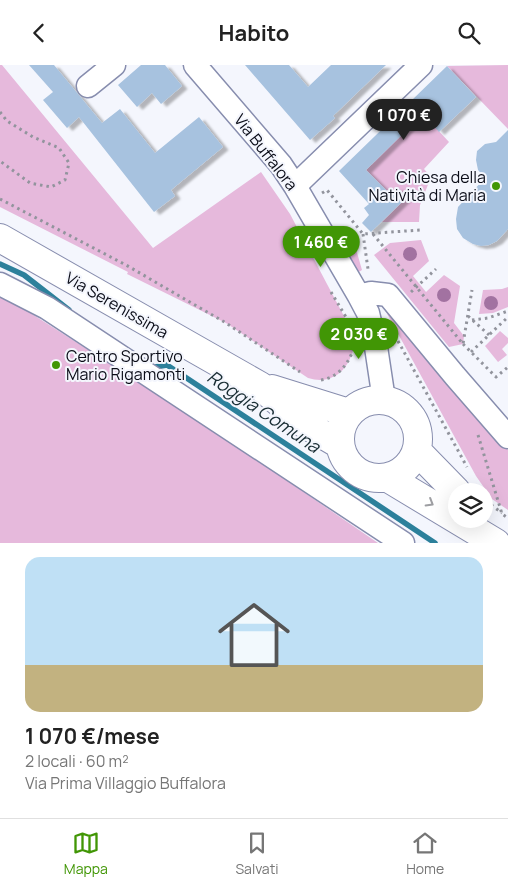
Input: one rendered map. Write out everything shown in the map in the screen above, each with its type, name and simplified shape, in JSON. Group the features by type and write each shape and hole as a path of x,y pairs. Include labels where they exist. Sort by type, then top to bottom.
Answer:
{"main road":[{"name":"Via Serenissima","path":"0,238 260,386 305,424 339,444"},
{"name":"Via Serenissima","path":"260,386 349,413"},
{"path":"384,400 397,404 408,412 415,424 418,437 417,451 410,463 400,473 388,478 377,479 366,477 356,472 345,460 339,444 343,423 349,413 358,406 370,401 384,400"},
{"path":"417,451 463,481"},
{"path":"388,478 496,543"},
{"path":"493,518 503,543"}],"street":[{"path":"88,86 114,65"},
{"name":"Via Buffalora","path":"195,65 281,165 366,301 376,347 384,400"},
{"path":"295,186 413,67"},
{"path":"0,284 55,313 403,543"},
{"path":"366,301 388,295 506,432"}],"path":[{"path":"0,112 7,121 32,137 59,148 69,163 65,180 51,187 30,183 0,161"},
{"path":"320,195 326,191 364,234 366,301 348,323"},
{"path":"0,199 126,265 226,323 308,378"},
{"path":"364,234 420,230"},
{"path":"373,234 463,344 496,377 508,367"},
{"path":"396,305 436,269"},
{"path":"329,289 351,330"},
{"path":"463,344 472,290"},
{"path":"472,320 488,318 508,311"},
{"path":"468,316 489,335"},
{"path":"471,352 508,317"},
{"path":"393,333 463,481"},
{"path":"313,379 319,381 330,379 339,374 354,349 354,343"},
{"path":"476,429 486,483"},
{"path":"493,516 508,518"}],"shaded area":[{"path":"0,65 2,65 153,248 261,172 290,214 355,337 351,356 342,371 327,379 308,378 226,323 127,274 128,272 0,207"},
{"path":"508,65 508,129 447,66"},
{"path":"423,114 449,142 424,169 431,177 420,205 419,222 382,222 407,197 397,187 390,194 366,170"},
{"path":"350,228 362,270 357,273 336,238"},
{"path":"421,240 429,261 413,276 426,292 444,275 460,286 454,323 464,336 463,344 449,347 374,255 390,243"},
{"name":"Centro Sportivo Mario Rigamonti","path":"0,286 21,307 203,423 378,543 0,543"},
{"path":"508,287 508,307 493,313 479,314 483,290"},
{"path":"385,310 496,440 508,450 508,510 493,500 493,483 481,483"},
{"path":"500,331 508,338 508,343 502,349 507,355 498,362 485,346"}],"building":[{"path":"29,65 54,65 102,123 120,109 155,153 199,117 223,147 171,190 175,196 154,212 79,117 67,128 43,100 53,92"},
{"path":"141,65 165,65 182,86 161,104 152,93 137,107 118,85"},
{"path":"245,65 289,65 308,87 331,65 386,65 333,116 335,118 310,140"},
{"path":"447,66 476,97 439,132 423,114 366,170 390,194 397,187 407,197 371,232 362,223 369,215 364,208 369,204 339,171"},
{"name":"Chiesa della Natività di Maria","path":"508,130 508,229 497,241 489,245 473,244 463,238 457,229 458,207 485,178 478,170 477,151 485,144 496,142"}],"waterway":[{"name":"Roggia Comuna","path":"0,264 24,275 69,310"},
{"name":"Roggia Comuna","path":"149,368 167,365 435,543"}],"place":[{"name":"Chiesa della Natività di Maria","path":"496,186"},
{"name":"Centro Sportivo Mario Rigamonti","path":"56,365"}]}
